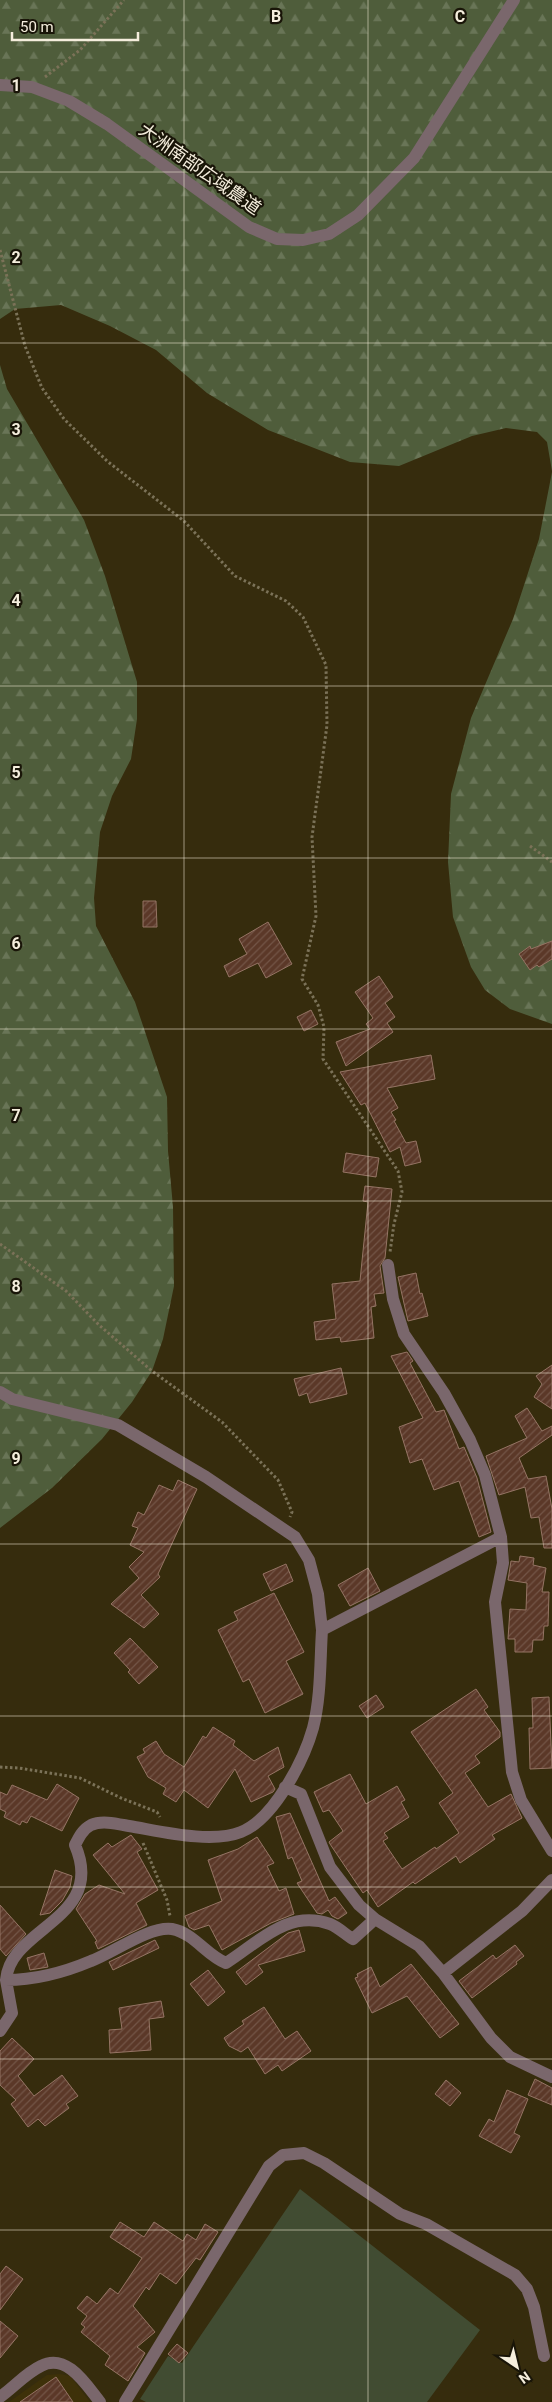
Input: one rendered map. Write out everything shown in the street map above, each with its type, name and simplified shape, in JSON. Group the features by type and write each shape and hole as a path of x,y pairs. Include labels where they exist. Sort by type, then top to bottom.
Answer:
{"street":[{"name":"大洲南部広域農道","path":"0,85 32,87 69,101 107,124 249,227 277,239 303,240 329,234 358,215 414,158 514,0"},
{"path":"388,1265 393,1299 404,1334 444,1393 470,1440 485,1475 502,1537 503,1563 496,1602 512,1772 522,1800 552,1851"},
{"path":"0,1392 12,1399 118,1426 206,1477 296,1537 309,1560 318,1594 322,1630 319,1681 313,1728 299,1763 271,1808 258,1821 242,1832 224,1836 164,1831 107,1823 92,1824 80,1834 75,1845 82,1861 82,1877 77,1892 68,1908 29,1942 15,1958 6,1980 12,2013 0,2031"},
{"path":"322,1630 502,1537"},
{"path":"285,1787 300,1794 330,1867 359,1906 375,1920 419,1946 443,1973 491,2038 510,2057 552,2077"},
{"path":"443,1973 522,1911 552,1880"},
{"path":"6,1980 28,1980 88,1963 156,1929 173,1929 201,1944 218,1960 226,1963 274,1928 302,1920 331,1924 353,1939 375,1920"},
{"path":"125,2402 269,2166 283,2155 304,2154 324,2163 400,2214 426,2224 515,2275 527,2289 534,2307 544,2356"},
{"path":"0,2397 42,2365 55,2363 69,2368 79,2375 100,2402"}],"path":[{"path":"32,87 80,50 124,0"},
{"path":"0,250 26,346 42,388 64,419 107,460 184,521 235,576 286,601 302,617 326,665 327,725 312,838 316,916 302,980 318,1005 324,1027 323,1058 398,1171 402,1192 394,1224 388,1265"},
{"path":"530,846 552,862"},
{"path":"0,1244 66,1291 99,1326 145,1364 222,1422 278,1480 292,1512 285,1529"},
{"path":"0,1767 19,1768 80,1778 121,1798 157,1812 164,1821 164,1831"},
{"path":"141,1828 141,1838 145,1850 167,1900 173,1929"}],"shaded area":[{"path":"60,2374 70,2376 90,2402 9,2402 47,2375"}],"green space":[{"path":"0,0 552,0 552,471 547,442 537,432 506,428 472,436 399,466 350,462 268,430 207,393 156,350 110,326 61,305 15,309 0,319"},
{"path":"0,365 7,389 84,520 105,576 137,682 137,719 131,759 112,796 100,832 94,898 96,926 135,1002 167,1097 168,1151 173,1207 174,1286 163,1339 152,1371 132,1402 102,1439 52,1488 0,1528"},
{"path":"552,472 552,1024 510,1009 485,990 471,967 453,917 448,862 451,794 471,718 513,619 539,539"},
{"path":"300,2189 480,2330 427,2402 146,2402 140,2399 168,2356 182,2363"}],"building":[{"path":"143,901 156,901 157,927 143,927"},
{"path":"268,922 292,964 266,978 258,963 229,977 224,966 247,954 239,939"},
{"path":"552,941 552,959 530,970 519,954 530,946 531,949"},
{"path":"379,976 393,997 385,1003 395,1017 387,1023 393,1032 346,1066 336,1042 370,1029 366,1024 373,1018 355,992"},
{"path":"311,1010 318,1024 304,1031 297,1017"},
{"path":"431,1055 435,1079 387,1088 398,1108 391,1112 396,1120 394,1121 406,1143 416,1141 421,1162 405,1166 400,1147 390,1152 365,1103 361,1105 340,1072"},
{"path":"346,1153 379,1158 376,1177 343,1172"},
{"path":"365,1186 392,1189 385,1258 380,1266 384,1293 374,1294 376,1306 371,1307 374,1338 341,1342 340,1337 316,1340 314,1322 336,1319 332,1284 360,1281 368,1202 363,1201"},
{"path":"416,1273 420,1294 422,1293 428,1316 408,1321 398,1277"},
{"path":"407,1352 413,1361 410,1363 436,1412 444,1410 459,1449 464,1447 477,1478 491,1532 479,1537 459,1481 434,1490 422,1459 410,1463 399,1427 423,1418 391,1356"},
{"path":"552,1365 552,1409 534,1397 542,1384 536,1376"},
{"path":"341,1368 347,1394 310,1403 307,1393 299,1396 294,1379"},
{"path":"527,1408 542,1431 552,1426 552,1435 519,1458 528,1479 546,1476 552,1509 552,1548 544,1548 539,1517 531,1518 525,1487 499,1495 486,1456 527,1438 515,1416"},
{"path":"178,1480 197,1489 158,1574 160,1577 141,1595 159,1614 144,1628 111,1604 139,1578 129,1567 144,1552 130,1545 138,1528 132,1526 138,1512 144,1515 159,1485 173,1491"},
{"path":"520,1556 534,1558 533,1565 546,1568 542,1592 549,1592 548,1626 544,1626 543,1640 533,1640 532,1652 515,1652 515,1639 508,1639 510,1609 526,1610 527,1583 508,1580 511,1561 519,1562"},
{"path":"286,1564 293,1581 271,1591 263,1574"},
{"path":"368,1568 380,1591 350,1606 338,1585"},
{"path":"274,1593 304,1652 286,1661 303,1694 265,1713 249,1679 243,1682 218,1630 238,1620 234,1612"},
{"path":"130,1638 158,1667 139,1684 128,1672 130,1670 114,1653"},
{"path":"476,1689 488,1707 484,1710 500,1732 500,1737 475,1756 480,1763 465,1773 488,1807 511,1794 522,1818 492,1835 495,1839 460,1863 456,1856 415,1884 413,1882 378,1907 367,1890 363,1893 330,1844 329,1842 343,1831 329,1810 323,1812 314,1792 350,1774 366,1804 397,1786 405,1800 401,1802 409,1817 384,1833 388,1838 383,1841 402,1869 435,1847 436,1849 459,1833 439,1803 453,1793 411,1732"},
{"path":"376,1695 384,1707 367,1718 359,1706"},
{"path":"549,1697 552,1768 530,1769 529,1728 533,1728 532,1698"},
{"path":"213,1727 235,1741 233,1745 254,1761 278,1747 284,1767 268,1776 275,1789 273,1792 251,1802 235,1769 208,1808 184,1790 176,1802 163,1794 166,1788 148,1777 137,1757 145,1753 143,1749 156,1741 164,1754 184,1767 203,1736 206,1738"},
{"path":"57,1784 79,1798 62,1831 31,1816 27,1823 22,1821 20,1825 4,1817 6,1812 0,1809 0,1792 7,1795 12,1785 47,1800"},
{"path":"290,1813 329,1901 335,1897 347,1913 338,1919 332,1916 328,1910 322,1914 317,1913 297,1883 302,1881 292,1857 288,1859 276,1817"},
{"path":"131,1835 142,1849 137,1852 158,1890 136,1903 147,1925 98,1949 95,1942 97,1941 76,1909 85,1894 99,1885 125,1894 93,1855 108,1843 112,1847"},
{"path":"257,1837 274,1863 267,1866 279,1891 286,1888 294,1914 271,1923 222,1950 209,1925 194,1930 189,1927 185,1916 222,1901 208,1860 238,1849"},
{"path":"55,1870 72,1876 70,1887 62,1901 50,1913 40,1915"},
{"path":"0,1905 26,1934 6,1956 0,1949"},
{"path":"299,1930 305,1951 258,1965 263,1972 246,1985 236,1972 288,1933"},
{"path":"155,1940 159,1948 113,1970 109,1962"},
{"path":"515,1945 524,1956 516,1962 517,1964 472,1998 459,1981 493,1955 496,1959"},
{"path":"44,1953 48,1967 30,1970 27,1958"},
{"path":"411,1964 459,2024 440,2038 407,1996 372,2013 355,1978 358,1977 357,1974 371,1967 380,1987"},
{"path":"208,1970 225,1992 208,2006 190,1984"},
{"path":"161,2001 164,2017 149,2019 151,2050 110,2053 109,2030 122,2029 119,2008"},
{"path":"264,2007 285,2039 297,2031 311,2051 282,2071 278,2065 265,2074 248,2047 241,2052 229,2046 224,2038 244,2024 242,2021"},
{"path":"12,2038 34,2059 18,2076 34,2096 62,2075 78,2096 66,2104 69,2108 45,2126 38,2119 28,2127 11,2104 16,2100 0,2085 0,2051"},
{"path":"535,2079 552,2088 552,2105 528,2095"},
{"path":"446,2080 461,2093 450,2106 435,2094"},
{"path":"507,2090 528,2099 514,2133 520,2136 511,2153 479,2136 489,2119 494,2122"},
{"path":"120,2222 144,2237 154,2222 183,2241 187,2234 196,2240 205,2224 218,2232 200,2260 196,2258 176,2284 160,2273 149,2290 146,2287 133,2306 155,2332 137,2347 145,2353 128,2381 105,2365 110,2356 81,2332 85,2327 81,2324 87,2316 77,2308 87,2296 97,2304 110,2288 118,2294 142,2258 110,2237"},
{"path":"6,2266 23,2279 0,2310 0,2274"},
{"path":"0,2321 18,2336 0,2358"},
{"path":"177,2344 188,2353 179,2363 168,2354"},
{"path":"56,2377 73,2402 20,2402"}]}
